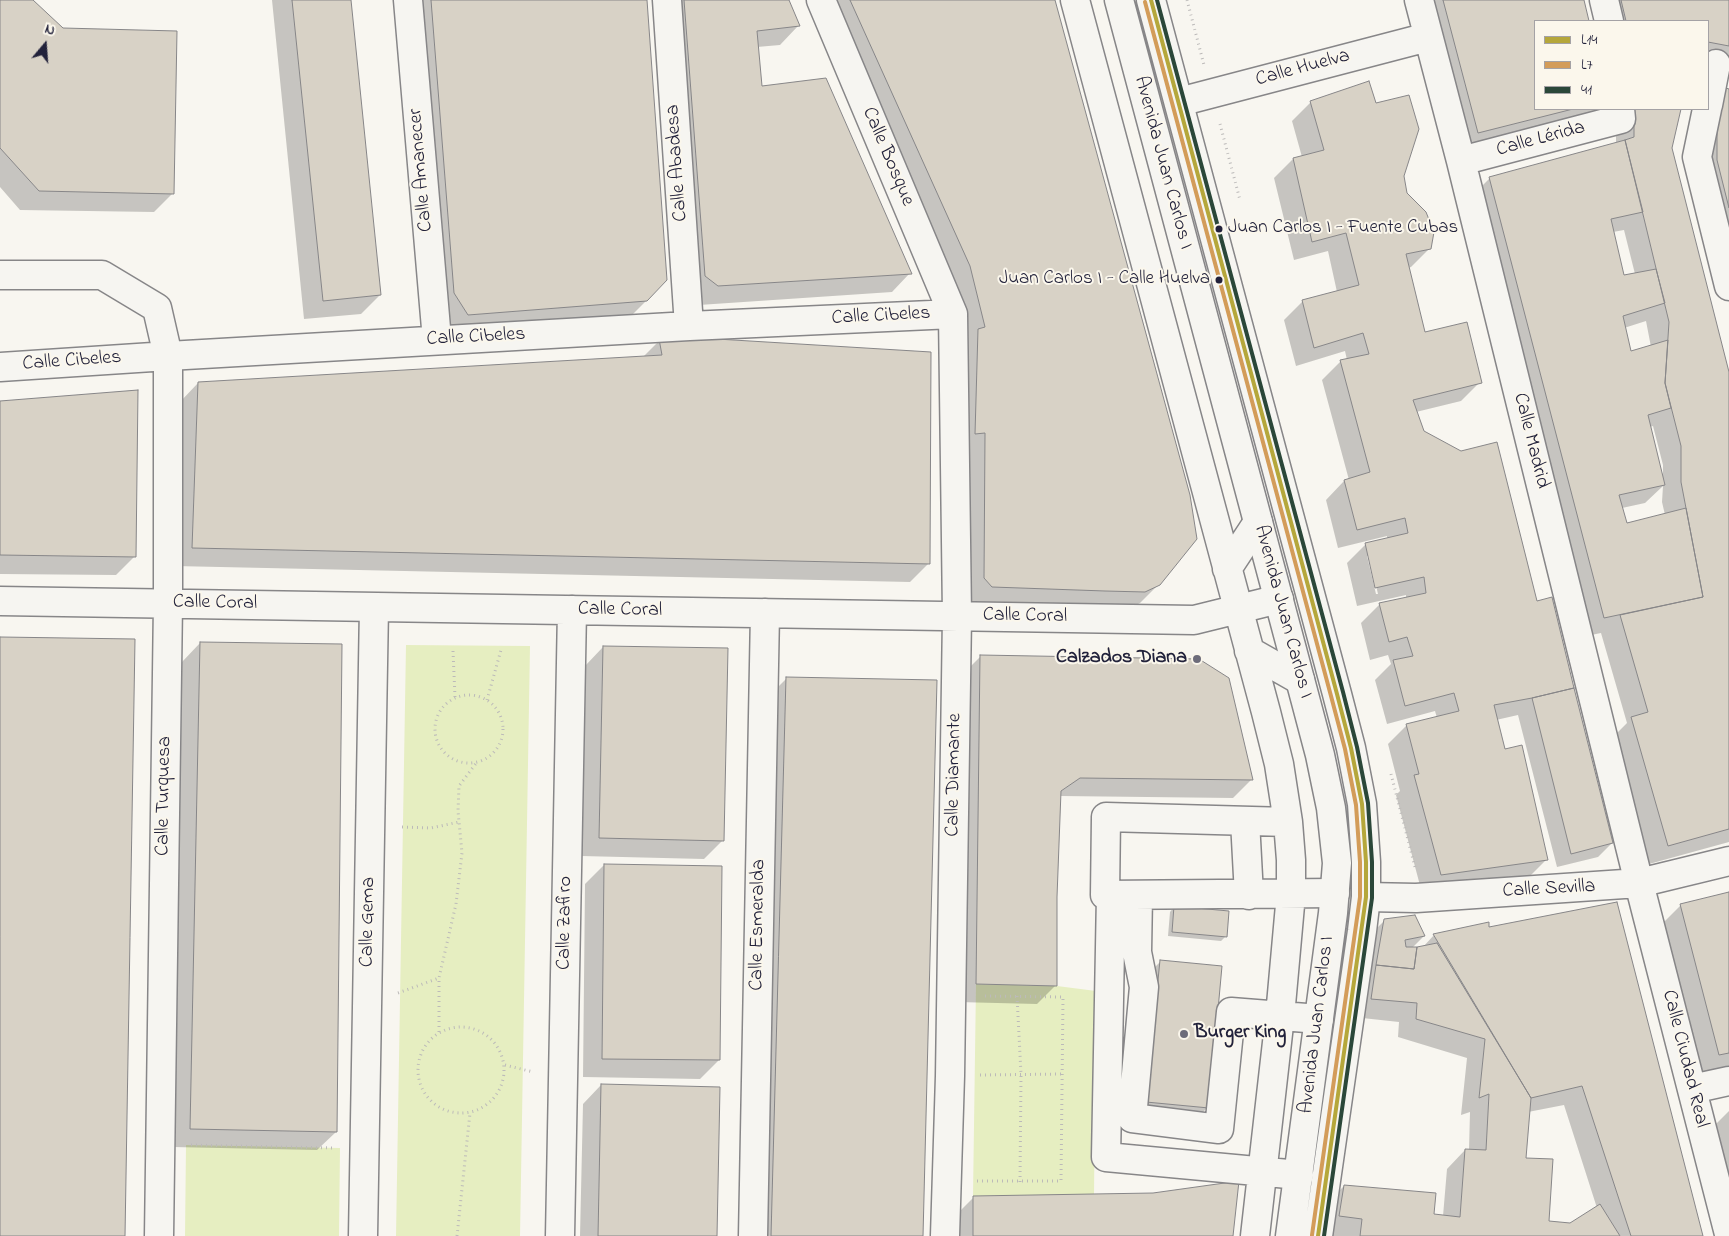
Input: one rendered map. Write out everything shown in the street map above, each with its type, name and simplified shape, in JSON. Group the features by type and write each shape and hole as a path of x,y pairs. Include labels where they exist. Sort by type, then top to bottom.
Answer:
{"street":[{"name":"Calle Amanecer","path":"408,0 437,340"},
{"name":"Calle Abadesa","path":"667,0 689,326"},
{"name":"Calle Bosque","path":"821,0 953,314"},
{"name":"Avenida Juan Carlos I","path":"1076,0 1279,764 1288,822 1291,894 1280,1016 1255,1236"},
{"name":"Avenida Juan Carlos I","path":"1118,0 1320,755 1330,808 1336,863 1334,893 1320,1019 1290,1236"},
{"name":"Avenida Juan Carlos I","path":"1151,0 1351,748 1362,804 1366,862 1366,897 1318,1236"},
{"name":"Calle Madrid","path":"1419,0 1640,883"},
{"path":"1604,0 1610,20"},
{"name":"Calle Huelva","path":"1148,110 1428,36"},
{"path":"1709,101 1718,64"},
{"path":"1707,110 1697,157 1729,286"},
{"name":"Calle Lérida","path":"1461,162 1620,114"},
{"name":"Calle Turquesa","path":"0,275 102,275 157,308 168,356 168,603 159,1236"},
{"name":"Calle Cibeles","path":"0,368 437,340 953,314"},
{"name":"Calle Diamante","path":"945,1236 950,1076 958,616 953,314"},
{"path":"1227,569 1258,522"},
{"name":"Calle Coral","path":"0,601 1194,620 1310,593"},
{"name":"Calle Gema","path":"363,1236 374,607"},
{"name":"Calle Zafiro","path":"560,1236 572,610"},
{"name":"Calle Esmeralda","path":"753,1236 765,613"},
{"path":"1249,651 1300,680"},
{"path":"1288,822 1106,817 1105,895 1334,893"},
{"path":"1245,821 1249,894"},
{"name":"Calle Sevilla","path":"1366,897 1416,898 1640,883 1729,861"},
{"name":"Calle Ciudad Real","path":"1640,883 1729,1234"},
{"path":"1111,895 1106,1157 1299,1175"},
{"path":"1138,895 1137,952 1144,986 1132,1118 1219,1129 1231,1012 1320,1019"},
{"path":"1692,1089 1729,1081"}],"path":[{"path":"487,700 502,650"},
{"path":"453,651 456,697"},
{"path":"467,694 487,700 496,707 503,727 502,739 496,750 488,758 477,762 466,763 454,760 437,742 436,719 445,704 456,697 467,694"},
{"path":"440,1032 439,978 456,904 462,854 459,822 459,786 477,762"},
{"path":"402,827 431,828 459,822"},
{"path":"946,1181 1062,1181 1063,997 951,996"},
{"path":"1016,996 1021,1074 1020,1182"},
{"path":"454,1027 469,1027 483,1032 495,1042 505,1065 504,1080 497,1096 486,1106 470,1113 456,1113 440,1108 428,1098 418,1078 418,1063 422,1051 431,1038 440,1032 454,1027"},
{"path":"950,1076 1063,1074"},
{"path":"457,1236 470,1113"},
{"path":"186,1145 340,1148"}],"green space":[{"path":"406,645 530,646 520,1236 396,1236"},
{"path":"976,984 1057,986 1096,991 1094,1195 973,1196"},
{"path":"186,1145 340,1148 339,1236 185,1236"}],"building":[{"path":"0,0 33,0 63,28 177,31 174,194 39,191 0,148"},
{"path":"292,0 351,0 381,295 323,301"},
{"path":"431,0 647,0 667,280 647,301 468,315 454,293"},
{"path":"684,0 789,0 800,26 757,31 762,86 826,78 912,274 718,286 705,276"},
{"path":"850,0 1055,0 1190,495 1197,539 1160,585 1145,592 992,587 984,578 985,433 975,434 978,329 985,327 970,266"},
{"path":"1443,0 1584,0 1589,20 1534,20 1534,110 1569,110 1478,133"},
{"path":"1621,0 1729,0 1729,46 1709,42 1709,20 1626,20"},
{"path":"1369,81 1376,103 1409,95 1419,129 1404,176 1407,193 1426,212 1434,232 1431,249 1406,254 1425,332 1467,322 1482,383 1413,400 1424,431 1461,451 1497,442 1537,601 1552,597 1574,688 1494,705 1505,749 1522,745 1548,860 1441,875 1414,775 1419,774 1406,724 1459,711 1454,693 1405,706 1393,660 1413,656 1407,637 1389,642 1379,603 1426,593 1424,577 1375,588 1365,543 1408,533 1405,518 1357,530 1344,480 1370,472 1340,360 1369,354 1363,333 1314,348 1302,300 1359,285 1346,233 1312,242 1293,158 1324,150 1310,101"},
{"path":"1726,88 1729,89 1729,208 1717,160 1717,116"},
{"path":"1634,110 1681,110 1672,148 1729,372 1729,829 1668,846 1631,717 1648,712 1620,615 1703,597 1681,482 1681,446 1665,383 1669,322 1625,140 1634,137"},
{"path":"1625,140 1643,212 1611,219 1624,275 1656,269 1665,303 1623,316 1631,351 1668,340 1665,383 1671,408 1648,415 1665,485 1619,495 1627,523 1686,508 1703,597 1604,618 1489,177"},
{"path":"659,339 717,339 931,352 930,564 192,548 198,382 662,355"},
{"path":"138,390 136,557 0,555 0,401"},
{"path":"0,637 135,639 125,1236 0,1236"},
{"path":"200,642 342,644 337,1132 190,1129"},
{"path":"603,646 728,648 724,841 599,838"},
{"path":"980,655 1199,659 1229,678 1253,780 1080,778 1061,791 1057,897 1057,986 976,984"},
{"path":"786,677 937,680 923,1236 771,1236"},
{"path":"1574,688 1613,843 1571,854 1532,698"},
{"path":"604,864 722,866 720,1060 602,1059"},
{"path":"1729,892 1729,1053 1719,1055 1680,904"},
{"path":"1617,902 1703,1236 1631,1236 1582,1086 1531,1098 1433,934 1489,922 1489,927"},
{"path":"1174,906 1229,911 1227,937 1172,932"},
{"path":"1415,915 1425,936 1405,940 1406,947 1417,947 1414,969 1376,965 1384,919"},
{"path":"1437,943 1531,1098 1526,1158 1553,1159 1549,1221 1570,1223 1600,1204 1620,1236 1360,1236 1362,1219 1339,1216 1344,1185 1436,1193 1434,1214 1460,1217 1465,1149 1486,1150 1489,1094 1479,1098 1485,1039 1416,1019 1417,1003 1371,999 1376,965 1414,969 1417,947"},
{"name":"Burger King","path":"1160,960 1222,966 1209,1108 1146,1102"},
{"path":"601,1084 720,1087 717,1236 598,1236"},
{"path":"1239,1181 1233,1236 973,1236 973,1196 1153,1193"}],"transit line":[{"name":"L14","path":"1151,0 1337,694 1351,748 1362,804 1366,862 1366,897 1318,1236"},
{"name":"41","path":"1157,0 1343,692 1357,747 1368,803 1372,862 1372,898 1324,1236"},
{"name":"L7","path":"1145,2 1345,749 1356,805 1360,862 1360,897 1312,1235"}],"place":[{"name":"Juan Carlos I - Fuente Cubas","path":"1219,229"},
{"name":"Juan Carlos I - Calle Huelva","path":"1219,280"},
{"name":"Calzados Diana","path":"1197,659"},
{"name":"Burger King","path":"1184,1034"}]}
